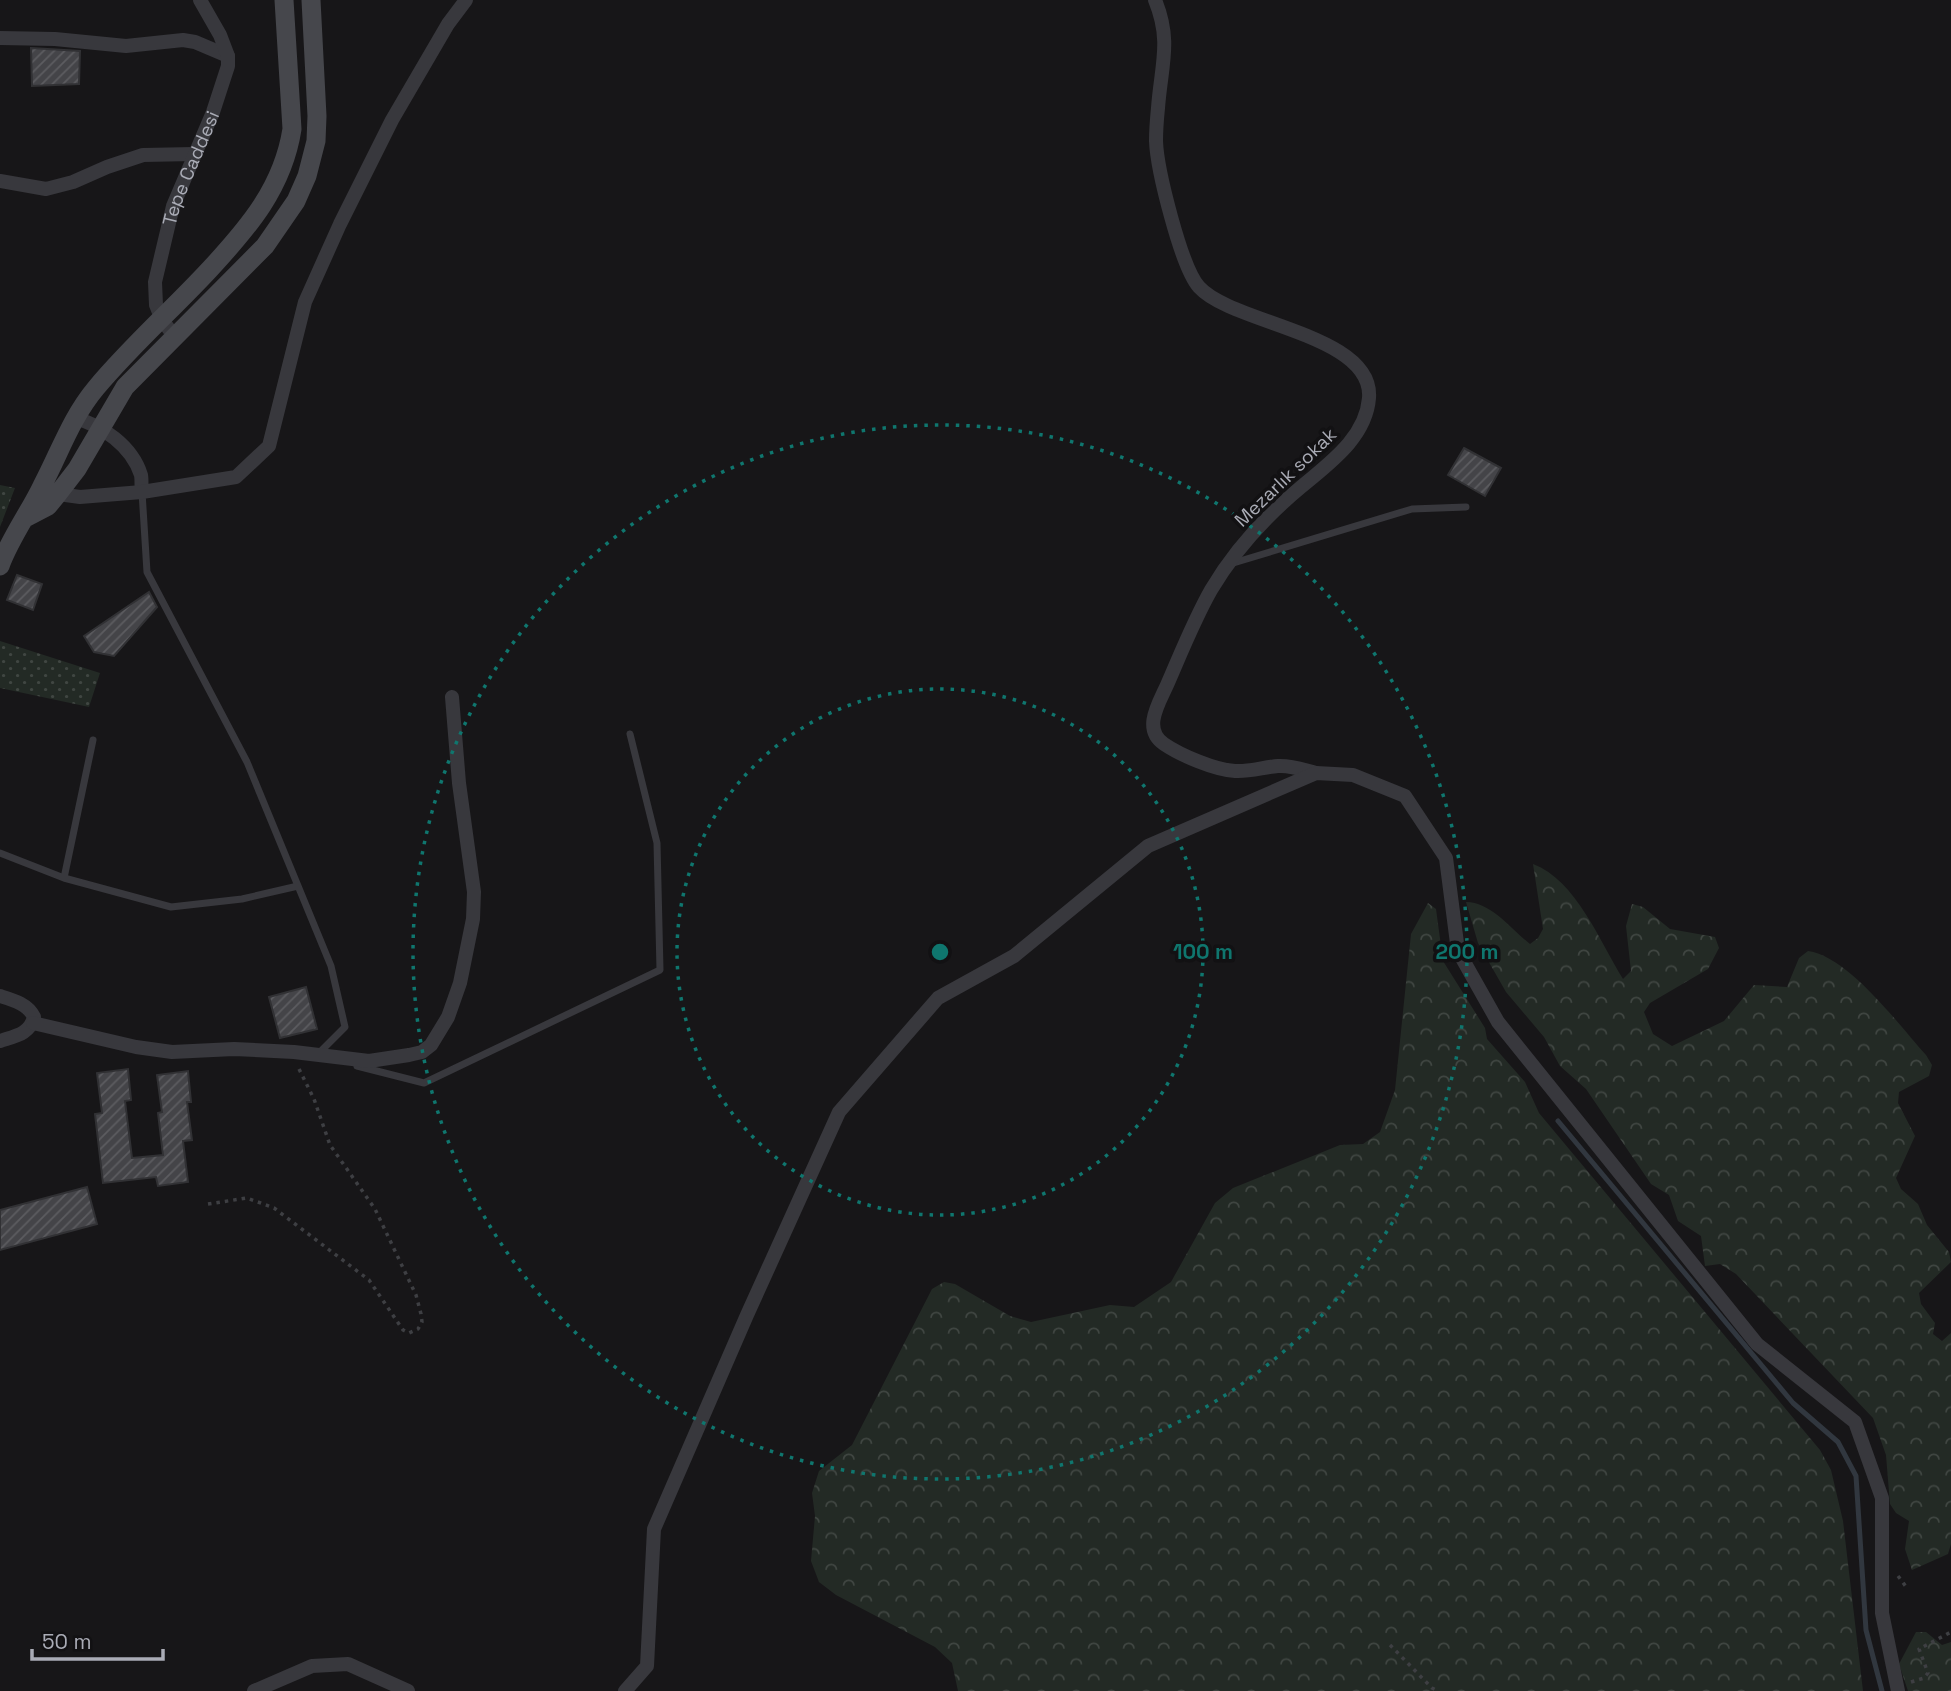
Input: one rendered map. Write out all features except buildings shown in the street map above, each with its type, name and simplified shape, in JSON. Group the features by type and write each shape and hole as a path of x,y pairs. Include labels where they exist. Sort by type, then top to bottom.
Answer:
{"street":[{"path":"200,0 220,35 228,56"},
{"path":"50,491 74,418 107,376 247,229 266,202 283,167 292,129 284,0"},
{"path":"0,566 24,519 50,491 77,468 125,387 265,246 296,201 313,157 317,116 311,0"},
{"path":"50,491 80,497 142,492 236,477 269,446 305,302 391,120 448,24 466,0"},
{"name":"Mezarlık sokak","path":"1155,0 1162,16 1166,47 1156,143 1162,178 1185,263 1198,286 1214,301 1282,325 1338,352 1356,365 1366,380 1369,397 1365,416 1346,446 1288,497 1227,565 1210,591 1154,716 1152,727 1156,738 1165,745 1214,767 1234,771 1278,766 1295,767 1316,774"},
{"path":"0,38 55,39 126,46 183,40 195,42 228,56"},
{"name":"Tepe Caddesi","path":"175,337 162,320 156,305 155,282 173,206 224,85 228,56"},
{"path":"0,181 46,189 73,182 143,155 194,154"},
{"path":"74,418 100,427 120,443 141,474 142,492"},
{"path":"33,1023 136,1047 172,1052 234,1049 369,1060 422,1052 431,1045 448,1017 460,983 469,944 474,892 459,783 452,697"},
{"path":"625,1691 648,1666 654,1529 839,1112 938,998 1014,956 1148,846 1316,774 1353,775 1405,796 1446,858 1458,951 1497,1021 1757,1344 1854,1422 1882,1498 1882,1613 1898,1690"},
{"path":"0,996 29,1009 34,1017 33,1023 25,1032 0,1041"},
{"path":"254,1691 312,1666 348,1664 407,1691"}],"lane":[{"path":"142,492 146,572 247,762 331,966 345,1027 317,1055"},
{"path":"1227,565 1412,509 1466,507"},
{"path":"317,1055 424,1083 660,970 657,843 630,734"},
{"path":"64,878 93,740"},
{"path":"0,853 64,878 171,907 242,899 298,886"}],"path":[{"path":"208,1204 247,1198 274,1208 369,1280 403,1330 409,1333 418,1329 422,1322 416,1294 375,1209 330,1145 293,1052"},
{"path":"1898,1690 1924,1678 1928,1673 1919,1649 1951,1632"},
{"path":"1390,1645 1438,1691"}],"green space":[{"path":"0,485 15,488 0,527"},
{"path":"0,641 100,673 89,707 0,688"},
{"path":"1533,864 1548,872 1574,898 1623,979 1631,971 1626,926 1632,904 1643,907 1670,929 1715,937 1719,948 1708,969 1650,1003 1644,1012 1653,1034 1672,1046 1724,1021 1754,985 1787,987 1799,958 1808,951 1840,965 1856,978 1926,1055 1932,1065 1929,1076 1899,1092 1898,1103 1915,1136 1896,1178 1901,1189 1918,1204 1927,1225 1949,1252 1951,1262 1919,1293 1921,1304 1935,1323 1933,1334 1942,1341 1951,1333 1951,1544 1948,1554 1912,1570 1905,1549 1909,1521 1896,1513 1890,1504 1886,1455 1873,1418 1736,1274 1720,1264 1705,1266 1701,1236 1678,1221 1669,1195 1651,1184 1586,1089 1560,1066 1544,1037 1506,992 1478,943 1466,902 1484,906 1492,911 1530,944 1538,938 1543,929"},
{"path":"1428,903 1436,909 1443,961 1485,1028 1487,1039 1525,1082 1539,1113 1820,1450 1831,1470 1843,1521 1863,1691 958,1691 952,1663 935,1647 836,1595 819,1582 811,1561 815,1516 812,1493 819,1471 852,1445 932,1289 944,1282 955,1284 1010,1316 1031,1322 1110,1305 1134,1307 1171,1282 1215,1203 1233,1188 1340,1145 1363,1144 1380,1132 1395,1090 1411,934"},
{"path":"1916,1632 1926,1632 1942,1645 1951,1642 1951,1691 1908,1691 1899,1664"}],"waterway":[{"path":"1558,1121 1793,1403 1838,1442 1856,1476 1866,1630 1882,1691"}]}
